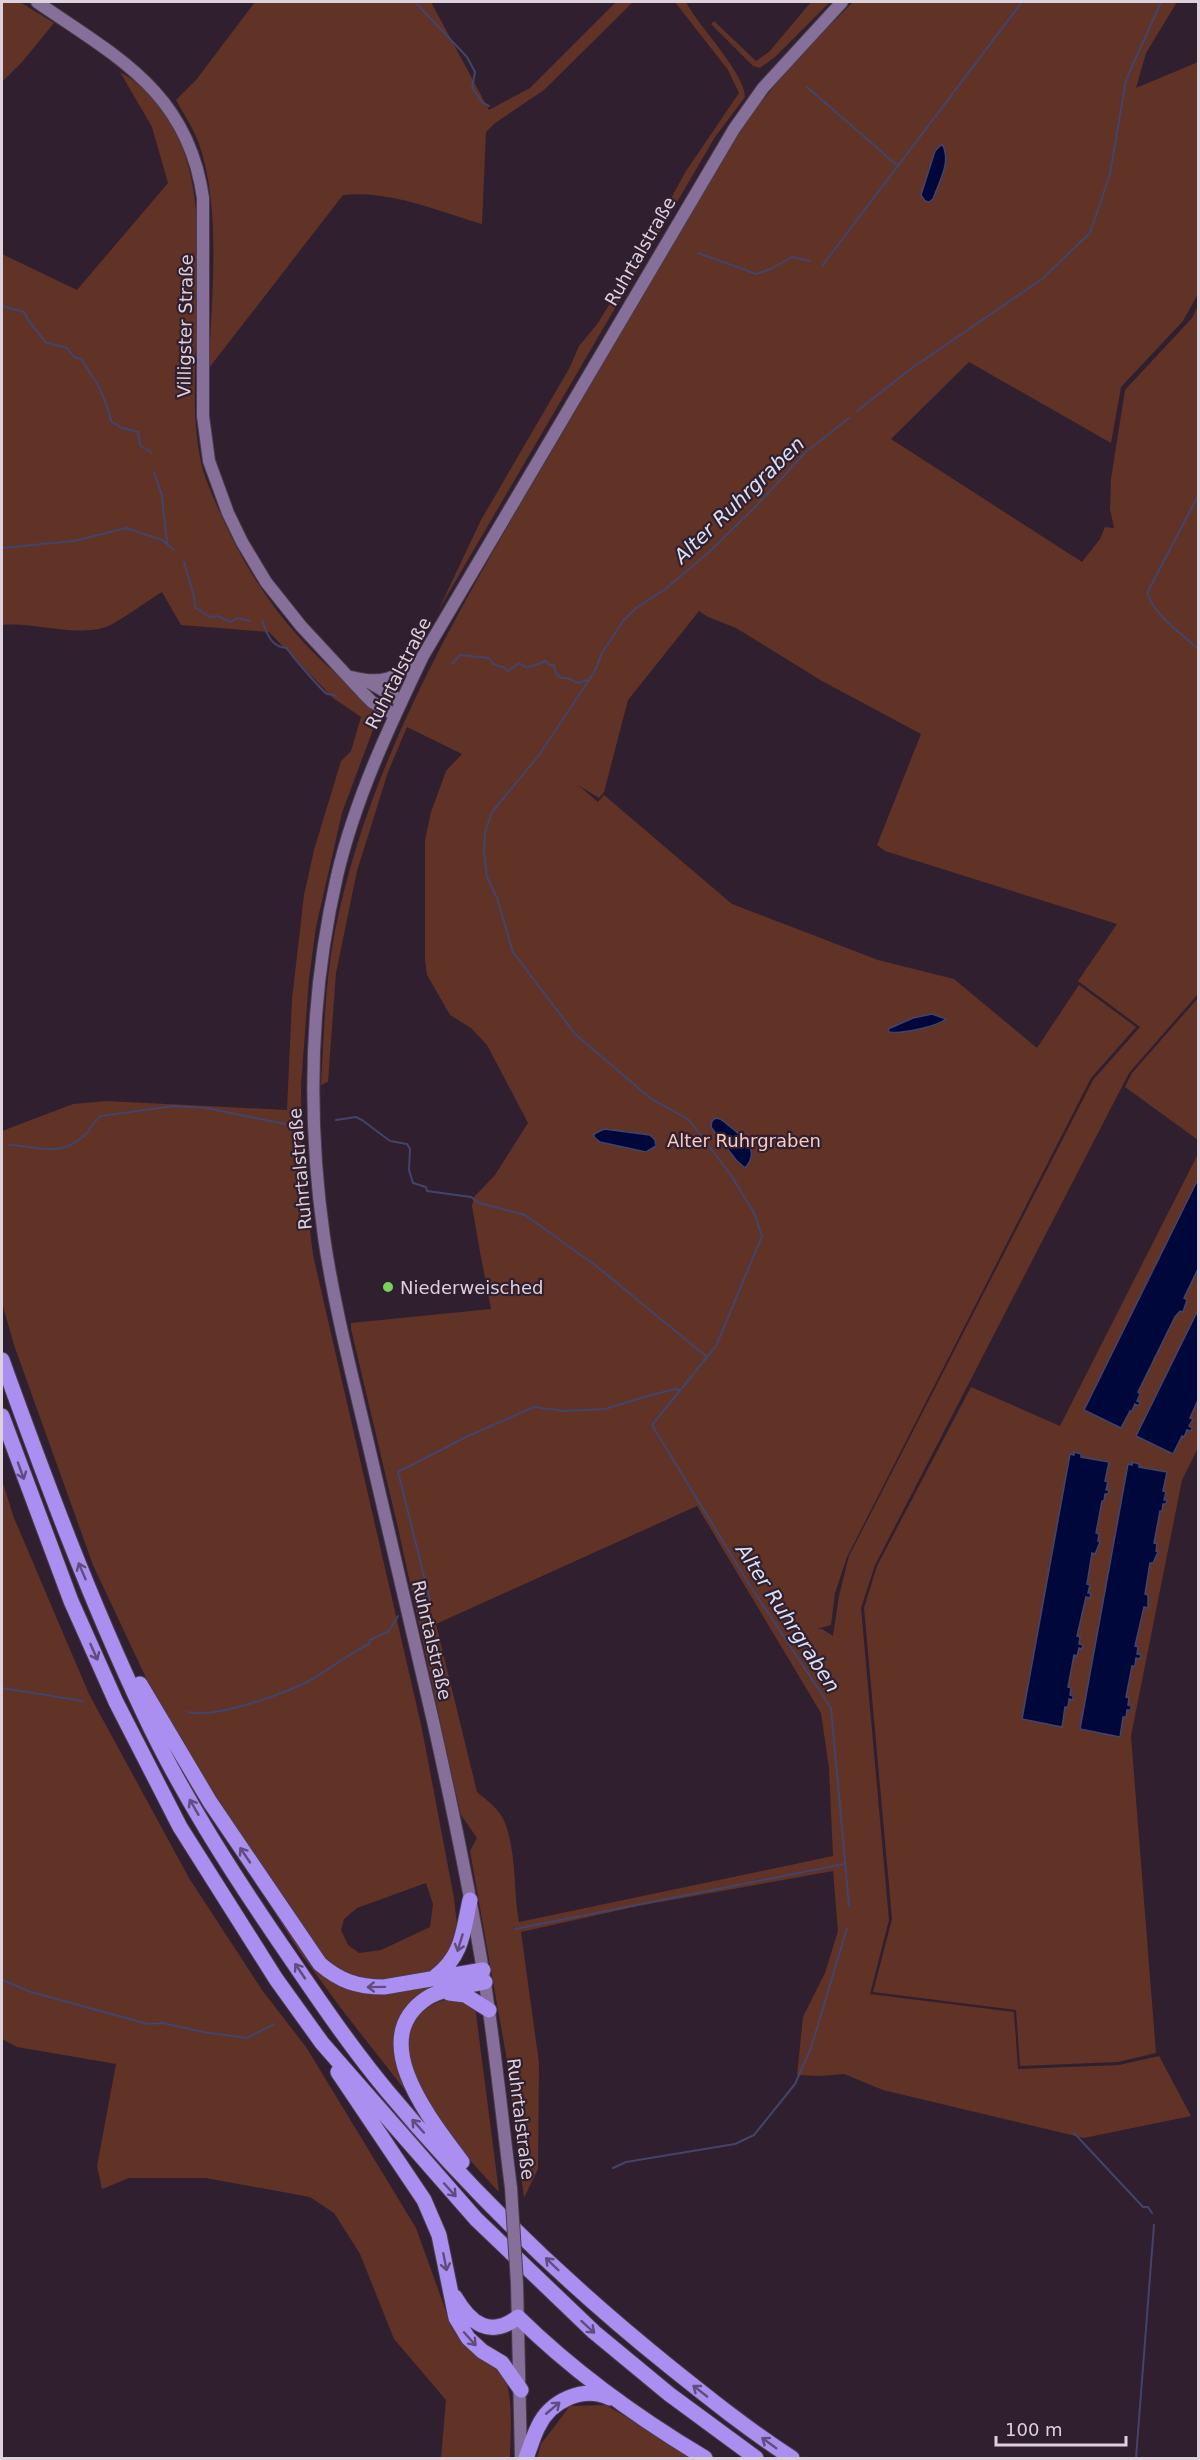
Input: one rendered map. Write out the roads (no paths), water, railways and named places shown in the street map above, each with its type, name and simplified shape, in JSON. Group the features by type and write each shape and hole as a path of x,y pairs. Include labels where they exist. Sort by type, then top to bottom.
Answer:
{"highway":[{"path":"2,1360 59,1517 144,1715 180,1784 232,1872 306,1980 386,2090 501,2215 603,2313 716,2403 792,2458"},
{"path":"2,1416 71,1601 116,1702 180,1827 276,1979 322,2043 476,2219 544,2286 594,2332 669,2394 756,2458"},
{"path":"105,1625 210,1802 320,1964 336,1977 367,1987 384,1987 433,1978 484,1976"},
{"path":"433,1978 454,1959 460,1947 470,1900"},
{"path":"484,1976 429,1997 416,2007 406,2021 401,2042 402,2059 408,2078 429,2117 501,2215"},
{"path":"440,1993 465,1995 489,2010"},
{"path":"322,2043 344,2083 424,2200 439,2235 456,2318 468,2338 502,2363 521,2390"},
{"path":"449,2286 464,2313 477,2324 494,2328 508,2325 518,2317 568,2363 622,2404 705,2458"},
{"path":"526,2458 538,2426 547,2413 569,2397 590,2393 605,2396 622,2404"}],"main road":[{"name":"Villigster Straße","path":"37,2 103,47 145,80 171,108 183,129 198,168 203,198 203,416 209,461 228,513 253,561 301,626 372,702 394,715"},
{"name":"Ruhrtalstraße","path":"521,2458 521,2390 511,2188 484,1976 439,1751 342,1334 325,1240 312,1101 313,1054 320,976 329,916 349,833 394,715 423,656 734,129 764,88 842,2"},
{"path":"351,678 377,681 401,674 423,656"},
{"path":"367,681 401,701"}],"waterway":[{"path":"415,2 467,57 475,72 472,88 483,103 489,106"},
{"path":"822,266 1022,2"},
{"name":"Alter Ruhrgraben","path":"857,411 912,368 1042,279 1090,233 1110,174 1126,80 1161,2"},
{"path":"807,87 898,166"},
{"path":"698,253 756,274 771,269 792,257 810,261"},
{"path":"2,306 24,312 45,342 67,348 74,357 82,359 101,391 111,421 122,428 138,432 140,445 152,453"},
{"name":"Alter Ruhrgraben","path":"849,418 806,452 708,553 664,590 636,608 623,621 602,653 595,671 539,755 492,812 485,832 484,852 487,877 497,898 513,952 575,1034 650,1098 689,1120 731,1175 754,1213 762,1236 716,1346 652,1425 747,1581 831,1708 849,1906"},
{"path":"154,472 162,496 167,543"},
{"path":"1198,496 1147,593 1162,617 1198,649"},
{"path":"2,548 74,541 126,528 162,540 174,550"},
{"path":"184,562 195,607 209,617 217,616 231,622 237,618 250,621"},
{"path":"262,621 273,642 287,648 324,692 336,696"},
{"path":"452,664 460,655 489,658 493,664 508,671 519,663 527,668 546,661 549,665 554,665 556,674 562,678 578,683 587,680"},
{"path":"9,1145 58,1149 76,1142 101,1116 174,1106 206,1108 285,1124"},
{"path":"336,1120 356,1117 390,1141 407,1144 410,1149 409,1170 413,1183 426,1187 427,1191 471,1197 479,1203 525,1215 595,1265 707,1357"},
{"path":"431,1604 398,1472 466,1437 534,1407 565,1411 605,1409 651,1395 680,1390"},
{"path":"188,1712 215,1712 231,1709 309,1681 369,1644 370,1640 389,1631 398,1616"},
{"path":"2,1688 83,1701"},
{"path":"515,1929 844,1864"},
{"path":"613,2168 626,2162 735,2144 754,2135 795,2084 811,2048 847,1928"},
{"path":"2,1980 31,1992 148,2024 163,2023 203,2032 247,2038 274,2024"},
{"path":"1074,2133 1143,2207 1148,2207 1152,2213"},
{"path":"1136,2458 1154,2225"}],"place":[{"name":"Niederweisched","path":"388,1287"}]}
